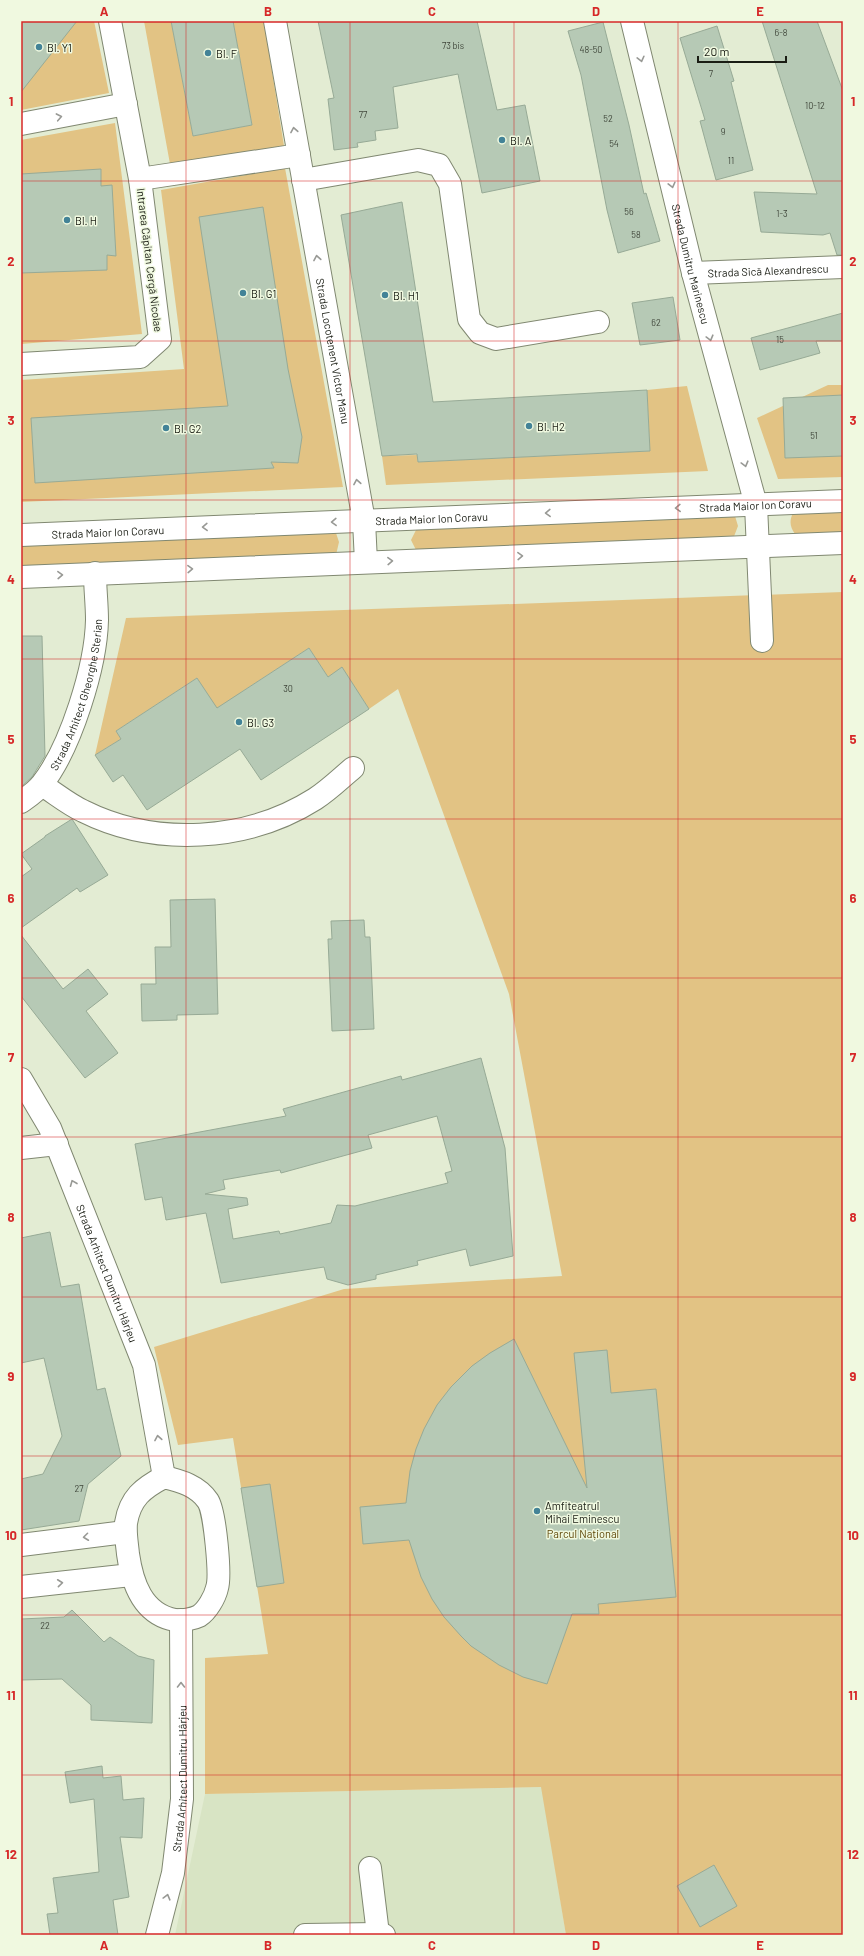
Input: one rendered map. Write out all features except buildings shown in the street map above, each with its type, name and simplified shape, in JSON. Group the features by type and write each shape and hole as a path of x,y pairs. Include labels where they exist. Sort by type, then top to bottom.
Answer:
{"street":[{"name":"Intrarea Căpitan Cergă Nicolae","path":"21,364 140,357 160,340 140,179 110,21"},
{"name":"Strada Locotenent Victor Manu","path":"275,21 364,521 366,562"},
{"name":"Strada Dumitru Marinescu","path":"632,21 693,273 756,505 762,641"},
{"path":"21,124 126,104"},
{"name":"Intrarea Căpitan Cergă Nicolae","path":"140,179 299,155"},
{"path":"303,180 418,160 439,166 450,184 469,319 480,333 496,340 598,322"},
{"name":"Strada Sică Alexandrescu","path":"693,273 843,267"},
{"name":"Strada Maior Ion Coravu","path":"21,535 843,501"},
{"path":"21,576 843,543"},
{"name":"Strada Arhitect Gheorghe Sterian","path":"21,802 42,785 54,767 70,733 92,659 97,621 95,574"},
{"path":"42,785 83,811 128,828 176,836 225,833 272,821 316,799 353,768"},
{"name":"Strada Arhitect Dumitru Hârjeu","path":"21,1079 50,1128 57,1144 144,1365 164,1477"},
{"path":"21,1148 57,1144"},
{"path":"164,1477 182,1481 198,1491 209,1502 212,1513 219,1572 218,1588 210,1603 199,1616 181,1620 165,1618 148,1606 138,1591 131,1575 125,1532 127,1517 133,1502 146,1487 164,1477"},
{"path":"21,1545 125,1532"},
{"path":"21,1587 131,1575"},
{"name":"Strada Arhitect Dumitru Hârjeu","path":"157,1935 173,1873 182,1799 181,1620"},
{"path":"305,1935 381,1934 370,1868"}],"shaded area":[{"path":"542,1787 566,1935 175,1935 205,1794"}],"green space":[{"path":"21,21 94,21 109,93 21,110"},
{"path":"144,21 171,21 193,136 252,125 233,21 264,21 284,146 170,164"},
{"path":"115,123 142,334 21,344 21,140"},
{"path":"285,168 343,487 21,502 21,380 184,369 161,190"},
{"path":"828,385 843,385 843,477 778,479 757,418"},
{"path":"687,386 708,471 386,485 382,456 417,455 418,462 650,451 647,390"},
{"path":"843,510 843,534 795,534 792,529 791,519 793,513"},
{"path":"735,516 738,526 733,539 416,550 411,540 416,530 420,527"},
{"path":"335,530 339,542 336,555 21,568 21,543"},
{"name":"Parcul Național","path":"843,592 843,1935 566,1935 541,1787 205,1794 205,1658 268,1654 233,1438 178,1445 154,1347 344,1289 562,1276 509,994 398,689 369,709 342,668 328,677 309,648 243,691 220,714 197,678 116,731 121,739 95,755 126,618"}],"place":[{"name":"Bl. Y1","path":"39,47"},
{"name":"Bl. F","path":"208,53"},
{"name":"Bl. A","path":"502,140"},
{"name":"Bl. H","path":"67,220"},
{"name":"Bl. G1","path":"243,293"},
{"name":"Bl. H1","path":"385,295"},
{"name":"Bl. H2","path":"529,426"},
{"name":"Bl. G2","path":"166,428"},
{"name":"Bl. G3","path":"239,722"},
{"name":"Amfiteatrul Mihai Eminescu","path":"537,1511"}]}
